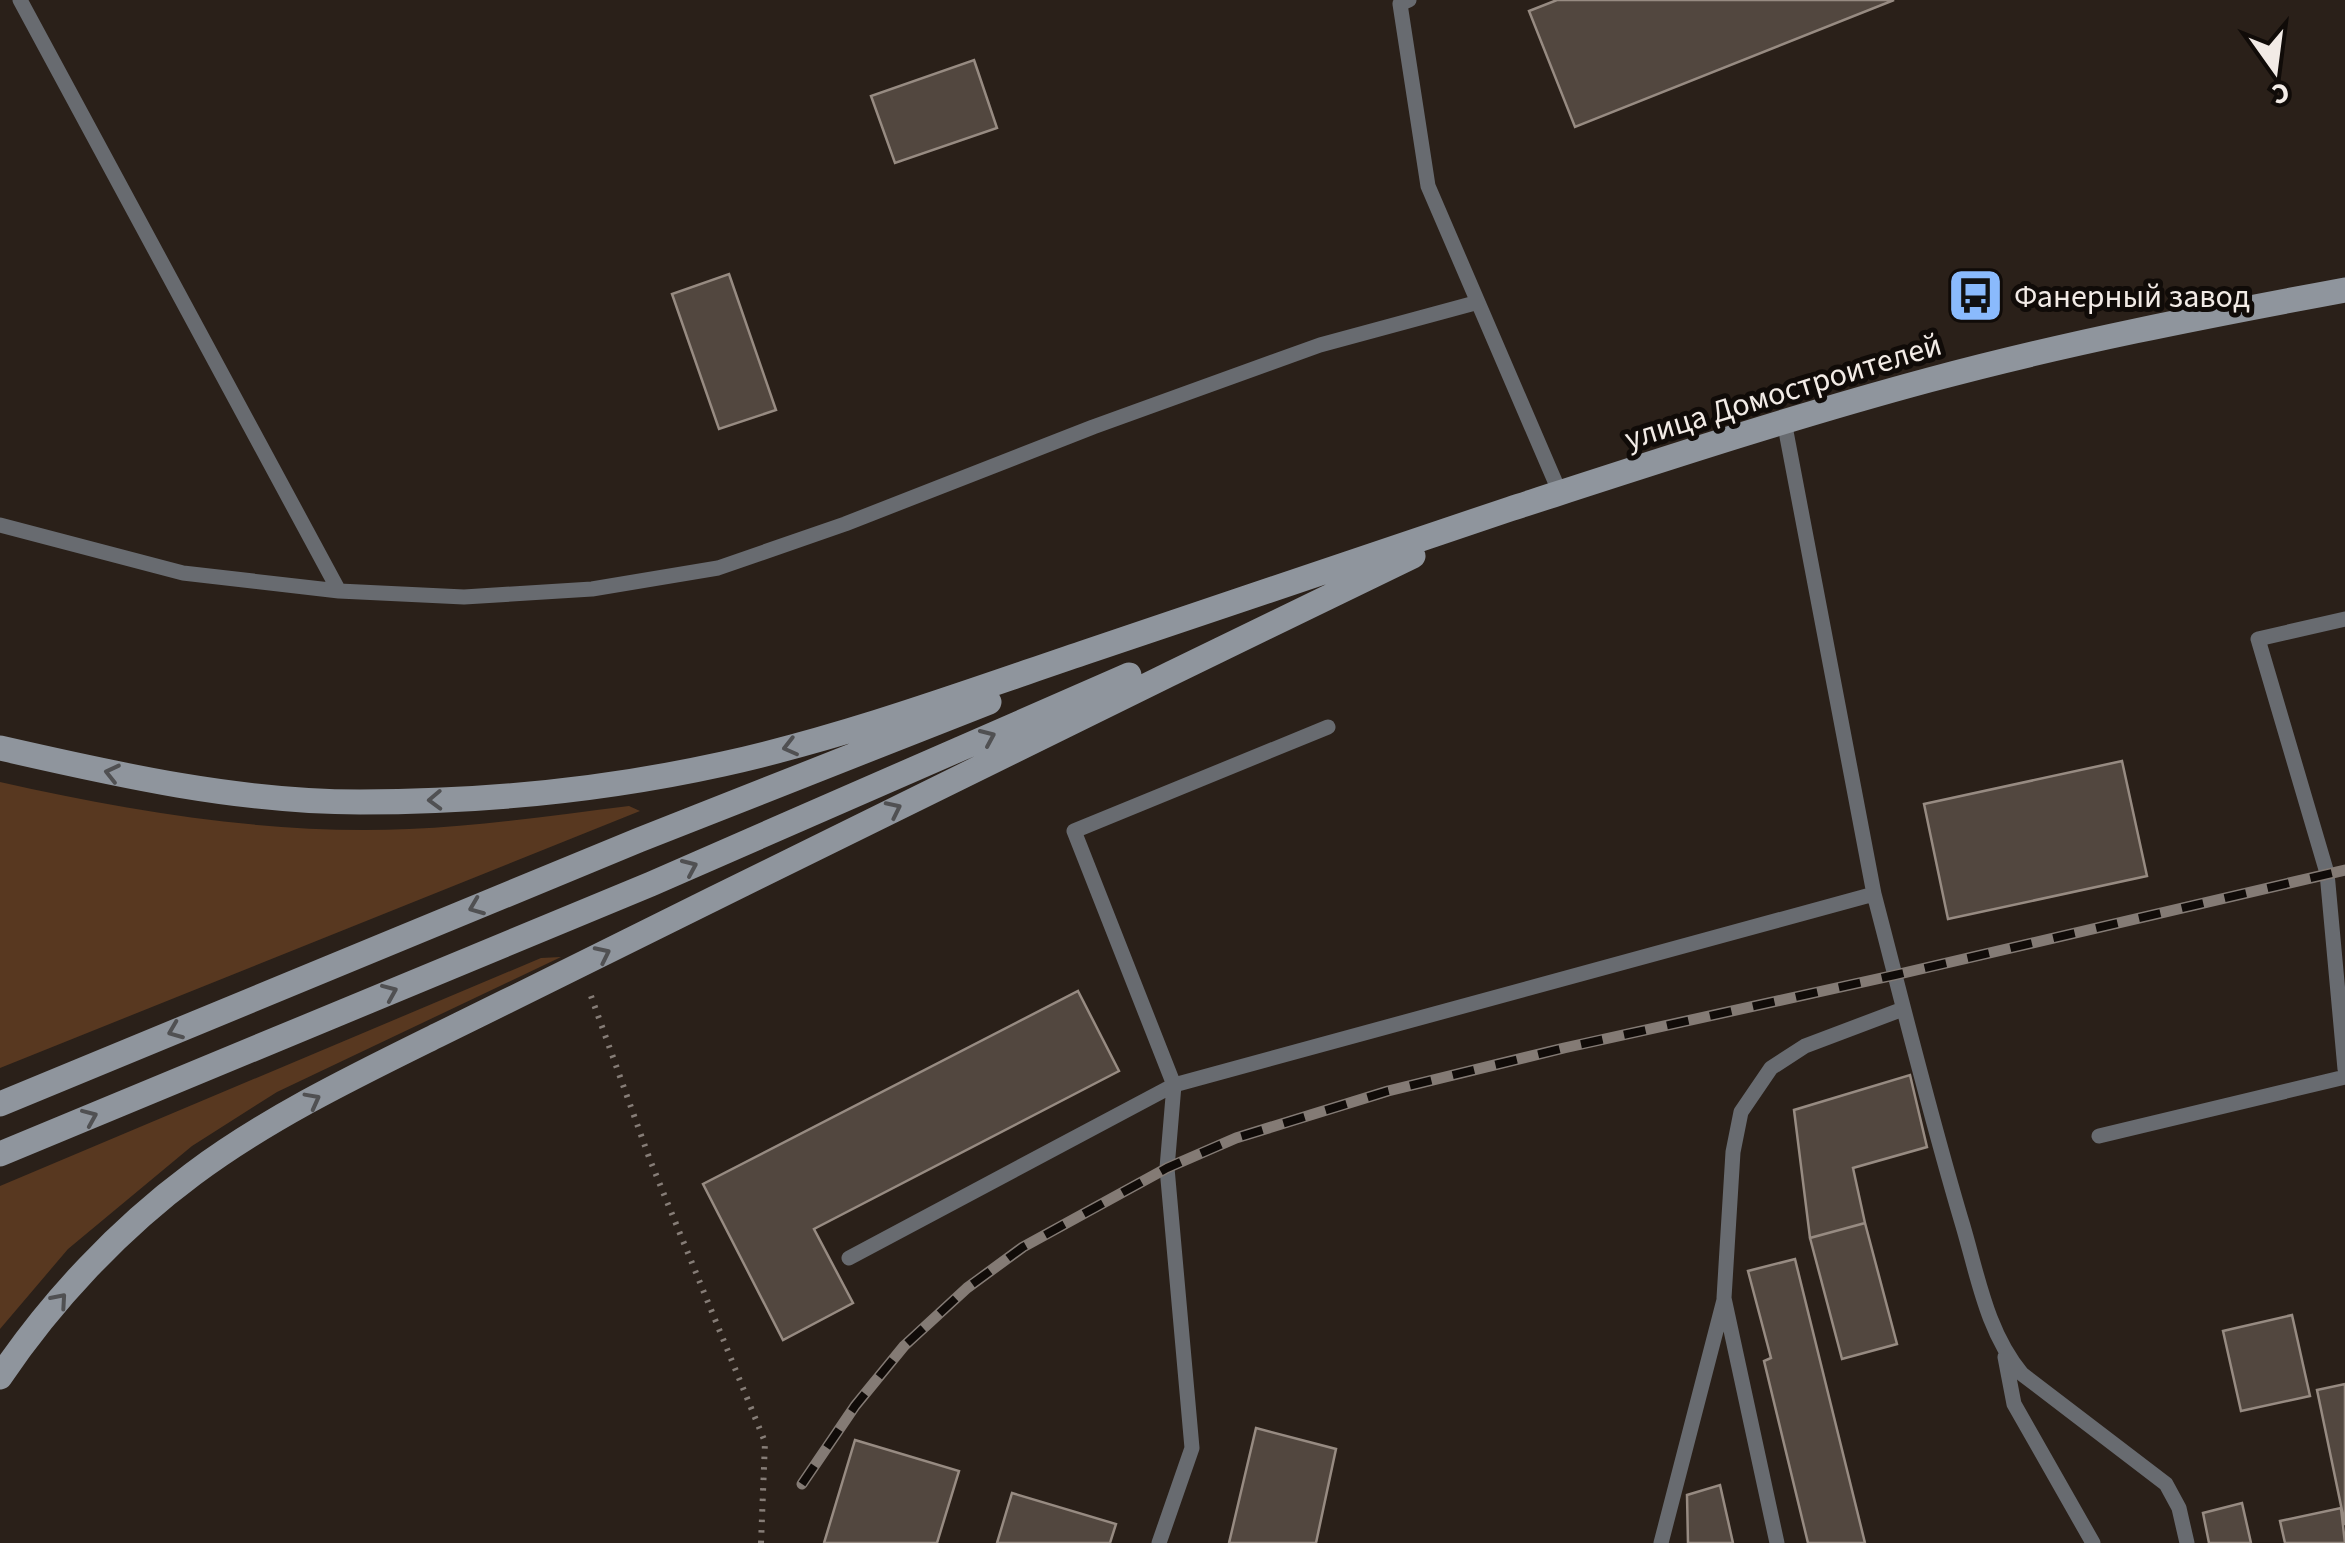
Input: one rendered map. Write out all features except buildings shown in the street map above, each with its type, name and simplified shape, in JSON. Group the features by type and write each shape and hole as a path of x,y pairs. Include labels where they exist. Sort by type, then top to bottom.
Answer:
{"main road":[{"name":"улица Домостроителей","path":"1536,501 1784,421 2060,348 2345,290"},
{"path":"0,748 140,780 252,795 338,801 478,798 591,787 721,764 816,740 1536,501"},
{"path":"0,1104 638,840 1029,686 1536,501"},
{"path":"0,1154 651,884 1536,501"},
{"path":"0,1377 35,1328 116,1242 192,1175 251,1134 393,1058 1048,732 1536,501"}],"lane":[{"path":"20,0 339,590"},
{"path":"1402,1 1428,186 1475,303 1536,501"},
{"path":"0,524 183,573 339,590 464,598 592,588 718,568 1320,345 1475,303"},
{"path":"1784,421 1874,894 1966,1238 2004,1353 2014,1404 2093,1543"},
{"path":"2345,619 2258,639 2338,913 2345,1069"},
{"path":"1159,1543 1192,1448 1167,1168 1174,1085 1074,831 1328,726"},
{"path":"849,1258 1174,1085 1874,894"},
{"path":"1661,1543 1724,1298 1733,1152 1741,1112 1771,1068 1804,1046 1903,1009"},
{"path":"2099,1136 2345,1077"},
{"path":"1724,1298 1777,1543"},
{"path":"2004,1353 2022,1374 2166,1484 2178,1508 2187,1543"}],"path":[{"path":"590,996 650,1160 765,1442 761,1543"}],"shaded area":[{"path":"0,782 151,812 306,828 409,829 629,806 640,811 0,1068"},
{"path":"561,957 277,1092 192,1146 68,1249 0,1329 0,1186 541,958"}],"railway":[{"path":"802,1484 855,1406 904,1346 967,1288 1023,1247 1167,1168 1236,1138 1388,1091 1564,1048 2345,870"}],"place":[{"name":"Фанерный завод","path":"1975,296"}]}
